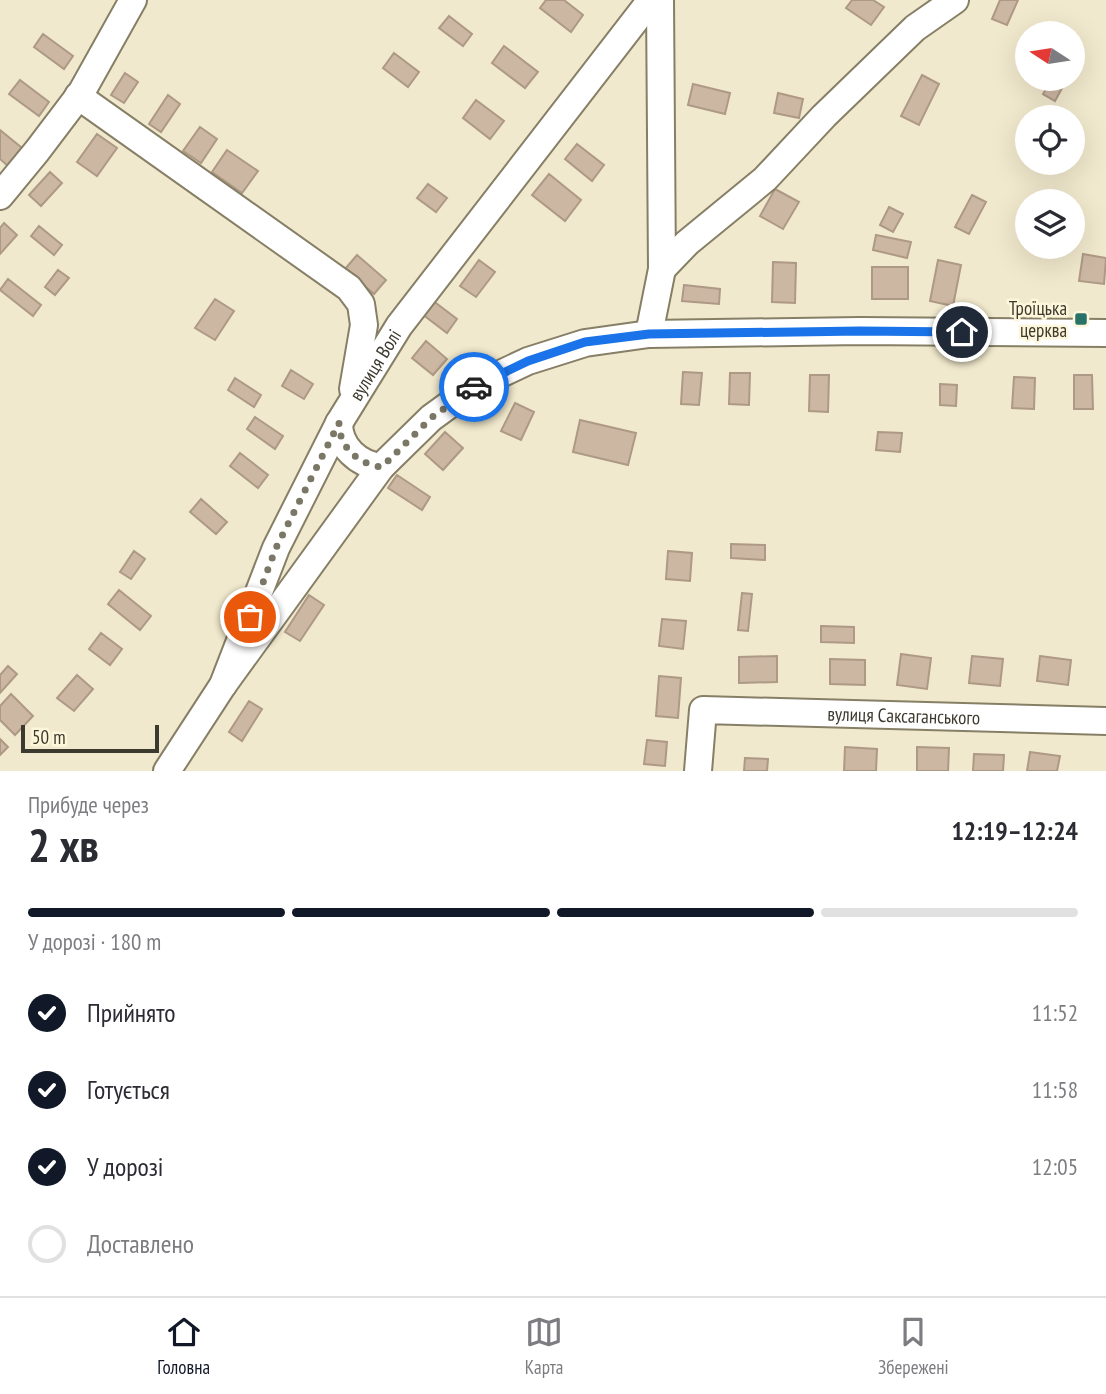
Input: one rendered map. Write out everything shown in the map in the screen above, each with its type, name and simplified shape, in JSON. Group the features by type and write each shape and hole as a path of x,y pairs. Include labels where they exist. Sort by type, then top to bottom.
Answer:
{"street":[{"path":"0,196 78,96 133,0"},
{"name":"вулиця Волі","path":"167,771 223,685 276,548 345,414 399,326 651,0"},
{"path":"649,334 662,269 660,0"},
{"path":"662,269 687,243 765,179 824,116 915,28 955,0"},
{"path":"78,96 348,288 361,304 365,325 339,438 357,459 382,467"},
{"path":"223,685 382,467 431,418 475,386 528,361 585,342 649,334 860,331 1106,333"},
{"name":"вулиця Саксаганського","path":"698,771 703,710 1106,721"}],"building":[{"path":"546,0 564,0 583,15 571,32 540,8"},
{"path":"852,0 873,0 884,7 871,25 846,8"},
{"path":"1000,0 1018,0 1007,25 992,19"},
{"path":"449,16 472,34 463,46 439,28"},
{"path":"43,34 73,56 64,69 34,47"},
{"path":"504,46 538,72 525,88 492,63"},
{"path":"394,53 419,72 408,87 383,68"},
{"path":"125,73 138,82 124,103 111,95"},
{"path":"922,75 939,84 919,125 901,116"},
{"path":"20,80 49,102 39,116 9,94"},
{"path":"693,84 730,93 725,114 688,105"},
{"path":"1045,91 1060,91 1055,101 1043,94"},
{"path":"778,93 803,99 799,118 774,113"},
{"path":"168,95 180,104 161,132 149,124"},
{"path":"476,100 504,121 490,139 463,118"},
{"path":"200,127 217,139 201,163 183,151"},
{"path":"0,130 22,148 8,166 0,159"},
{"path":"97,134 117,148 97,176 77,162"},
{"path":"577,144 604,165 592,181 565,159"},
{"path":"227,150 258,171 242,193 212,172"},
{"path":"50,172 62,183 41,206 29,195"},
{"path":"549,174 581,200 565,221 532,195"},
{"path":"428,184 447,198 436,212 417,198"},
{"path":"775,189 799,202 783,229 760,216"},
{"path":"972,195 986,202 969,234 955,227"},
{"path":"889,207 903,214 893,232 880,225"},
{"path":"4,223 17,235 0,254 0,228"},
{"path":"39,226 62,245 54,255 31,236"},
{"path":"876,235 911,242 907,258 873,250"},
{"path":"1085,254 1106,258 1104,284 1079,281"},
{"path":"357,255 386,280 374,294 345,269"},
{"path":"479,260 495,272 476,297 460,286"},
{"path":"938,260 961,265 953,306 930,301"},
{"path":"773,262 796,263 795,303 772,302"},
{"path":"872,267 908,267 908,299 872,299"},
{"path":"58,270 69,278 55,295 45,287"},
{"path":"8,279 41,305 33,316 0,290"},
{"path":"684,285 720,289 719,304 682,301"},
{"path":"215,299 234,311 215,340 195,328"},
{"path":"432,300 457,319 447,333 422,314"},
{"path":"426,341 447,359 433,375 412,358"},
{"path":"291,370 313,384 304,399 282,386"},
{"path":"683,372 702,373 699,405 681,404"},
{"path":"730,373 750,373 749,405 729,404"},
{"path":"810,375 829,375 828,412 809,411"},
{"path":"1074,375 1092,375 1093,409 1074,409"},
{"path":"1014,377 1035,378 1034,409 1012,408"},
{"path":"235,378 261,395 254,407 228,390"},
{"path":"940,384 957,385 956,406 940,405"},
{"path":"515,403 534,412 521,440 501,431"},
{"path":"255,417 283,436 275,449 247,429"},
{"path":"580,420 636,433 628,465 573,452"},
{"path":"445,432 463,448 443,470 425,454"},
{"path":"878,432 902,433 900,452 876,450"},
{"path":"240,453 268,475 258,488 230,466"},
{"path":"397,475 430,497 422,510 388,488"},
{"path":"201,499 227,522 216,534 190,512"},
{"path":"731,544 765,545 765,560 731,558"},
{"path":"134,551 145,559 131,579 120,572"},
{"path":"668,551 692,553 690,581 666,579"},
{"path":"119,590 151,616 140,630 108,604"},
{"path":"742,593 752,594 748,631 738,630"},
{"path":"309,595 324,605 300,641 285,632"},
{"path":"662,619 686,621 683,649 659,646"},
{"path":"821,626 854,627 854,643 821,642"},
{"path":"101,633 122,649 110,665 89,649"},
{"path":"901,654 931,658 927,689 897,685"},
{"path":"777,656 777,682 739,683 739,657"},
{"path":"972,656 1003,659 1000,686 969,683"},
{"path":"1040,656 1071,660 1068,685 1037,681"},
{"path":"830,659 865,660 865,685 830,684"},
{"path":"8,666 17,674 0,693 0,675"},
{"path":"77,675 93,689 74,711 57,698"},
{"path":"659,676 681,678 678,718 656,716"},
{"path":"11,694 33,716 15,735 0,720 0,706"},
{"path":"249,701 262,709 242,741 229,732"},
{"path":"0,739 8,747 0,755"},
{"path":"647,740 667,742 665,766 644,764"},
{"path":"845,747 877,749 876,771 844,771"},
{"path":"917,747 949,748 948,771 917,771"},
{"path":"1030,752 1060,756 1057,771 1027,771"},
{"path":"974,754 1004,755 1003,771 973,771"},
{"path":"745,758 768,759 767,771 744,771"}],"way so far":[{"path":"250,617 276,548 339,423 339,438 357,459 382,467 431,418 474,387"}],"place":[{"name":"Троїцька церква","path":"1081,319"}],"route":[{"path":"474,387 528,361 585,342 649,334 962,332"}]}
